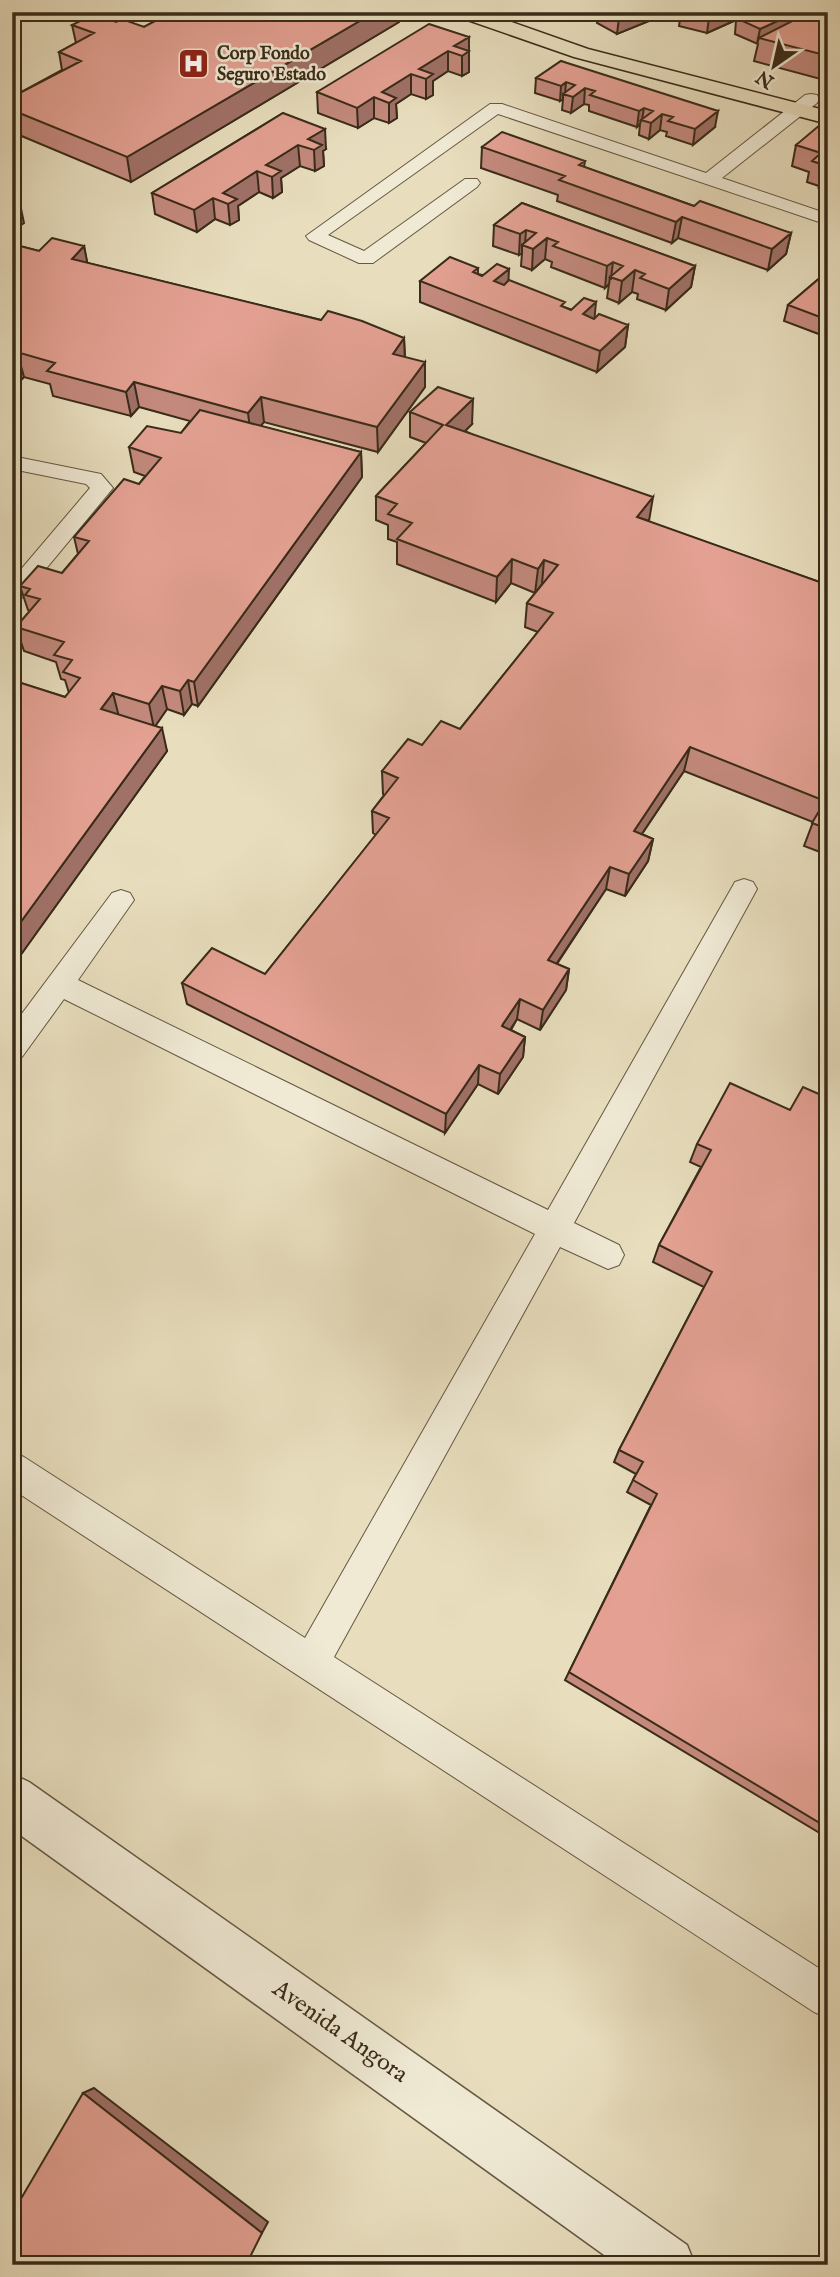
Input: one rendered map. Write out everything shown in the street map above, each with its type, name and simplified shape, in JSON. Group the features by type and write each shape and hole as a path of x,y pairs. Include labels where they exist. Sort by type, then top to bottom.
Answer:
{"main road":[{"path":"463,12 581,53 811,104"},
{"path":"512,12 573,35 811,104 828,118"}],"street":[{"name":"Avenida Angora","path":"12,1799 667,2265"}],"lane":[{"path":"709,179 811,104"},
{"path":"471,183 366,259 315,236 496,108 828,220"},
{"path":"12,462 93,480 102,488 12,594"},
{"path":"311,1663 744,889"},
{"path":"12,1049 121,900"},
{"path":"60,984 608,1255"},
{"path":"12,1469 828,1998"}],"building":[{"path":"172,12 375,12 127,157 12,110 12,97 81,61 59,52 94,33 72,25 94,14 116,22 122,19 144,27"},
{"path":"607,12 634,12 619,18"},
{"path":"686,12 722,12 709,18"},
{"path":"747,12 797,12 760,29 738,19 750,13"},
{"path":"810,12 828,12 828,56 759,38"},
{"path":"429,24 469,37 454,46 469,51 462,56 448,51 419,69 433,74 426,79 411,74 382,92 396,98 389,103 374,97 357,108 317,92"},
{"path":"561,61 718,111 695,129 668,121 673,117 662,114 651,123 641,120 653,111 644,108 639,111 590,95 595,91 585,88 573,97 563,94 575,85 566,82 561,86 536,78"},
{"path":"283,113 325,129 308,139 322,145 314,150 298,145 266,165 281,171 272,177 257,171 223,193 237,199 228,204 213,198 194,210 152,193"},
{"path":"821,124 828,126 828,161 824,165 812,161 821,153 796,145"},
{"path":"502,132 585,161 579,165 694,206 700,201 791,233 772,249 682,217 676,222 559,180 565,176 482,147"},
{"path":"522,203 695,266 669,289 640,278 645,274 635,270 622,281 610,277 623,266 613,262 607,266 553,246 558,242 547,238 533,249 522,245 536,233 526,230 520,234 494,225"},
{"path":"52,238 84,246 72,259 321,320 328,311 362,321 404,338 393,354 425,362 377,427 261,397 248,413 134,382 126,392 47,371 55,363 17,352 12,357 12,244 39,251"},
{"path":"450,257 478,268 473,272 482,276 497,264 509,269 494,281 504,285 509,280 565,302 561,306 571,310 584,298 596,302 583,314 594,319 599,314 628,325 600,351 420,281"},
{"path":"828,271 828,320 788,305"},
{"path":"438,387 473,399 446,425 653,497 637,517 828,585 828,829 812,823 825,801 690,747 634,831 653,839 629,874 610,867 548,960 569,969 543,1010 520,999 502,1026 525,1037 500,1074 479,1065 446,1114 182,983 212,948 265,974 389,818 372,811 398,778 382,771 408,739 422,745 441,721 460,729 553,613 527,603 558,565 544,560 538,569 512,559 497,577 397,539 412,523 388,514 397,504 376,496 443,425 410,412"},
{"path":"200,410 361,452 194,682 188,680 180,691 162,686 149,704 113,693 101,709 162,728 12,934 12,680 65,697 80,678 63,672 72,660 54,655 64,642 16,627 40,599 25,595 30,589 20,586 38,566 62,573 89,541 74,537 124,479 139,484 161,458 129,447 147,426 181,433"},
{"path":"730,1083 790,1110 803,1087 828,1098 828,1828 569,1672 657,1494 633,1480 643,1462 619,1450 712,1272 659,1245 711,1150 697,1144"},
{"path":"83,2093 262,2233 246,2265 12,2265 12,2214"}],"place":[{"name":"Corp Fondo Seguro Estado","path":"194,64"}]}
